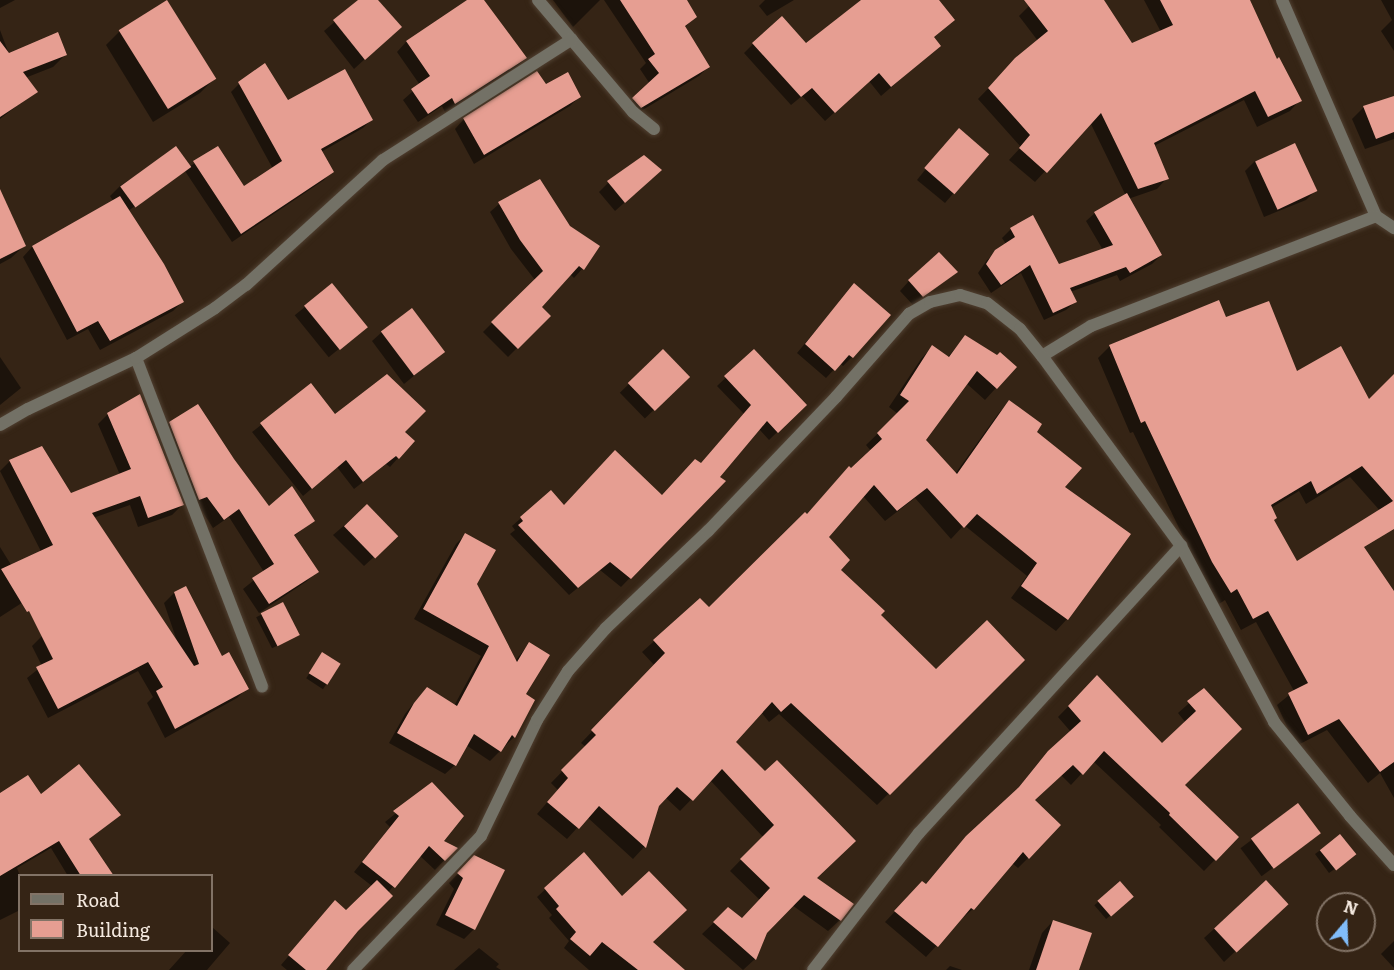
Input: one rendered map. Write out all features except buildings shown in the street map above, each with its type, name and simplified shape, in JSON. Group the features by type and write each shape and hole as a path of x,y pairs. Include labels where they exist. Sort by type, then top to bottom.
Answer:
{"street":[{"path":"538,0 633,112 654,129"},
{"path":"1282,0 1376,216 1394,228"},
{"path":"0,425 28,409 136,358 246,285 383,160 572,39"},
{"path":"1042,356 1091,326 1376,216"},
{"path":"353,970 481,836 537,720 568,671 606,628 708,531 812,423 909,314 930,302 960,296 987,303 1020,329 1042,356 1181,546 1274,722 1350,816 1394,865"},
{"path":"136,358 262,687"},
{"path":"813,970 919,833 1181,546"}]}
